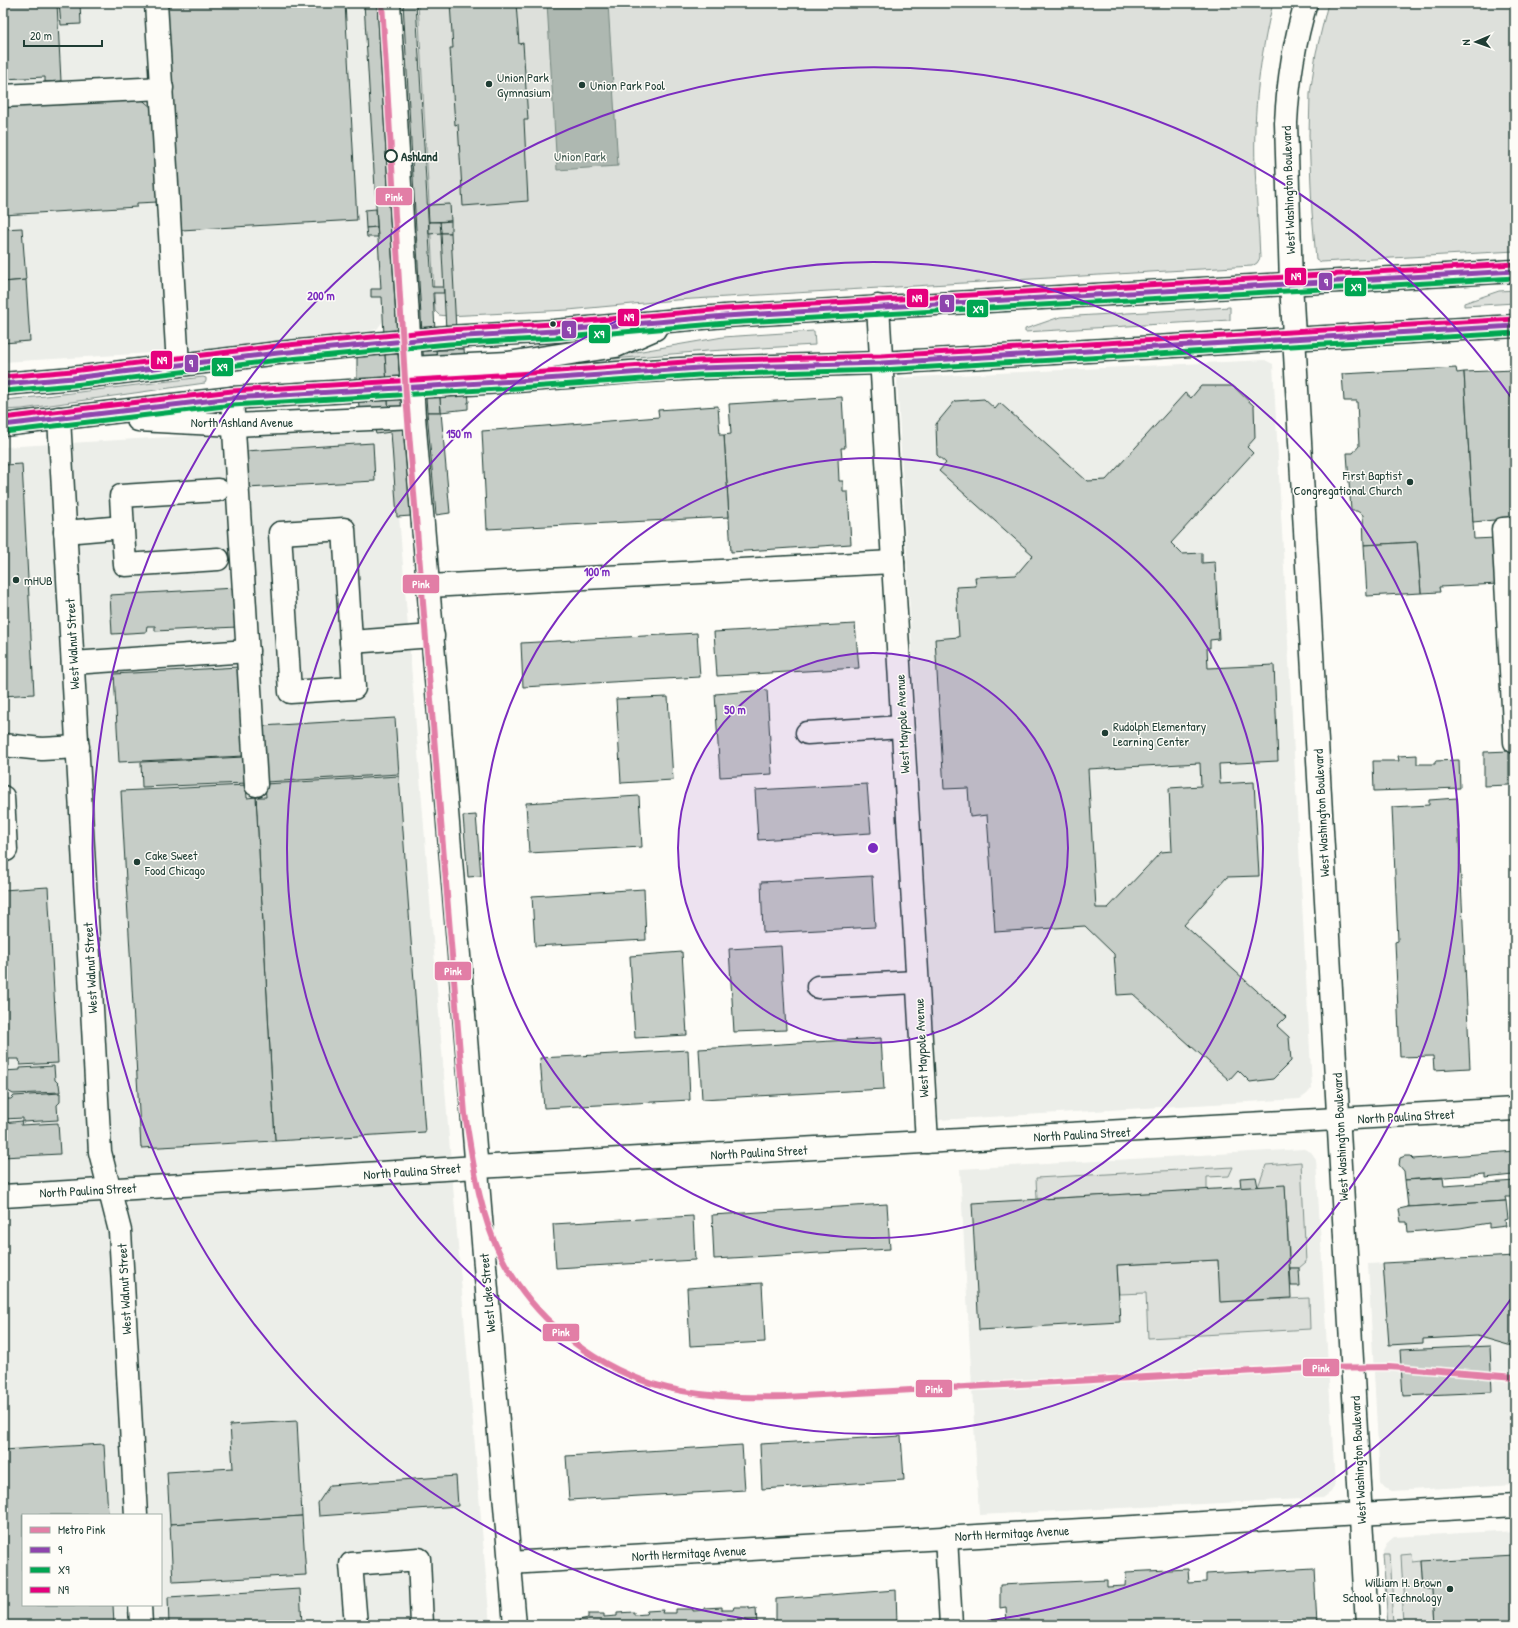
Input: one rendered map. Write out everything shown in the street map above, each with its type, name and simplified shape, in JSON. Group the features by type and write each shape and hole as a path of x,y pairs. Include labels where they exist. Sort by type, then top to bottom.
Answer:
{"street":[{"path":"156,3 178,365"},
{"name":"West Lake Street","path":"389,3 414,417 515,1625"},
{"name":"West Washington Boulevard","path":"1306,3 1292,62 1287,100 1286,123 1291,283 1367,1625"},
{"path":"3,96 162,88"},
{"name":"North Ashland Avenue","path":"3,384 30,383 278,353 448,337 554,331 672,322 725,316 878,306 1515,271"},
{"name":"West Maypole Avenue","path":"878,306 927,1142"},
{"name":"North Ashland Avenue","path":"3,425 412,377 508,363 616,346 672,322"},
{"name":"North Ashland Avenue","path":"412,377 517,381 699,368 881,363 1515,326"},
{"path":"232,398 235,425 256,785"},
{"name":"North Ashland Avenue","path":"65,417 235,425 414,417"},
{"name":"West Walnut Street","path":"65,417 65,532 100,1152 120,1231 136,1514"},
{"path":"218,490 121,496 125,565 218,559"},
{"path":"65,532 123,527"},
{"path":"1515,528 1503,529 1515,742"},
{"path":"344,529 351,642 354,688 290,692 280,533 344,529"},
{"path":"429,586 893,562"},
{"path":"351,642 433,636"},
{"path":"73,663 248,651"},
{"path":"807,734 902,727"},
{"path":"3,745 42,749 78,747"},
{"path":"3,797 6,850 3,850"},
{"path":"818,987 917,982"},
{"name":"North Paulina Street","path":"3,1196 477,1167 1515,1109"},
{"name":"North Hermitage Avenue","path":"509,1563 1515,1505"},
{"path":"946,1537 951,1625"},
{"path":"356,1625 351,1564 419,1559 422,1625"},
{"path":"140,1606 141,1625"}],"shaded area":[{"path":"3,3 366,3 385,319 377,329 201,350 3,362"},
{"name":"Union Park Pool","path":"547,3 608,3 618,166 557,170"},
{"name":"Rudolph Elementary Learning Center","path":"1265,360 1273,364 1312,1088 1300,1099 938,1120 897,378"},
{"path":"388,424 392,428 490,1625 3,1625 3,447"},
{"path":"1304,1149 1311,1152 1316,1159 1335,1484 1331,1492 1323,1498 979,1515 960,1169"},
{"path":"1515,1256 1515,1484 1392,1491 1385,1488 1380,1482 1368,1264"},
{"name":"William H. Brown School of Technology","path":"1515,1530 1515,1625 1388,1625 1383,1550 1387,1543 1394,1537"}],"green space":[{"name":"Union Park","path":"418,3 1273,3 1264,43 1256,104 1255,167 1260,258 1257,263 1252,266 676,300 568,310 447,316 439,315 435,311"},
{"path":"1328,3 1515,3 1515,251 1321,262 1316,259 1312,212 1309,135 1310,94 1316,53"},
{"path":"1515,290 1515,303 1464,306 1464,303 1499,291"},
{"path":"1230,307 1230,320 1025,332 1025,329 1060,317"},
{"path":"814,331 815,345 707,351 613,359 613,356 723,337"},
{"path":"203,377 206,378 205,383 22,409 3,410 3,400"},
{"path":"1301,1162 1306,1262 1299,1268 1290,1268 1285,1186 1258,1187 1266,1165"},
{"path":"1233,1167 1229,1176 1207,1177 1207,1190 1037,1199 1036,1178"},
{"path":"1218,1260 1221,1302 1309,1298 1310,1329 1148,1338 1146,1293 1119,1294 1117,1265"},
{"path":"1383,1554 1390,1554 1394,1625 1388,1625"},
{"path":"1412,1554 1413,1562 1422,1561 1424,1590 1433,1590 1435,1625 1405,1625 1401,1555"}],"building":[{"path":"3,3 57,3 61,81 45,82 45,77 3,79"},
{"path":"59,3 80,3 81,24 61,25"},
{"path":"167,3 345,3 357,220 181,230"},
{"path":"364,3 377,3 398,354 385,354 382,297 371,297 371,289 381,289"},
{"path":"403,3 416,3 432,287 443,287 444,293 433,293 436,350 423,351"},
{"name":"Union Park Gymnasium","path":"450,3 516,3 519,44 523,43 528,120 524,120 528,201 463,206 458,124 455,125 450,48 453,48"},
{"path":"138,96 152,108 158,202 137,203 137,207 3,215 3,103"},
{"path":"450,204 451,221 429,222 428,205"},
{"path":"376,209 377,227 366,228 365,210"},
{"path":"451,221 451,233 441,233 440,222"},
{"path":"429,222 440,222 441,233 429,234"},
{"path":"377,227 378,237 367,237 366,228"},
{"path":"22,228 26,280 3,282 3,229"},
{"path":"441,233 451,233 457,349 464,349 469,402 468,409 441,412 436,350 447,350"},
{"path":"26,280 30,341 3,343 3,282"},
{"path":"436,350 441,412 427,412 423,351"},
{"path":"385,354 389,414 361,416 358,394 355,394 354,378 357,378 357,355"},
{"path":"385,354 398,354 402,413 389,414"},
{"name":"First Baptist Congregational Church","path":"1456,368 1457,373 1464,372 1474,539 1496,538 1498,584 1439,587 1440,592 1421,593 1417,542 1364,545 1363,515 1357,511 1351,511 1347,453 1353,453 1359,446 1357,401 1344,401 1342,374"},
{"path":"1515,370 1515,518 1473,522 1464,372"},
{"path":"1201,386 1233,386 1254,406 1255,438 1247,447 1253,453 1171,543 1182,554 1202,553 1202,563 1215,562 1219,639 1210,640 1210,648 1207,648 1208,668 1274,665 1278,761 1219,764 1220,784 1254,782 1259,876 1227,877 1184,925 1286,1017 1277,1026 1289,1037 1291,1061 1273,1079 1250,1082 1238,1070 1229,1080 1133,994 1117,995 1114,954 1085,926 995,932 987,815 970,817 968,788 944,789 935,639 959,637 956,587 976,586 975,577 1016,575 1033,555 939,471 946,463 937,455 936,424 955,401 984,399 995,409 1000,403 1087,481 1106,480 1185,393 1191,398","holes":["1200,763 1201,786 1169,788 1172,851 1161,852 1108,908 1096,908 1088,769"]},
{"path":"842,397 845,448 841,448 842,459 838,459 839,481 843,481 843,492 848,492 851,544 731,552 724,435 731,434 729,404"},
{"path":"718,406 720,435 724,435 729,517 487,529 482,431 659,417 658,410"},
{"path":"427,412 441,412 450,513 436,515"},
{"path":"402,413 411,516 397,517 391,432 376,434 375,430"},
{"path":"373,443 375,481 247,488 245,451"},
{"name":"mHUB","path":"22,464 34,694 3,696 3,465"},
{"path":"1417,542 1421,593 1367,596 1364,545"},
{"path":"235,588 237,627 155,631 155,626 147,626 146,632 112,634 110,595"},
{"path":"855,624 859,668 717,676 714,632"},
{"path":"697,633 700,677 523,687 521,643"},
{"path":"239,667 244,756 119,762 114,674"},
{"path":"767,690 772,774 720,777 715,694"},
{"path":"668,697 673,780 621,783 616,699"},
{"path":"395,718 399,774 266,782 262,726"},
{"path":"1509,751 1509,785 1484,786 1484,752"},
{"path":"1417,755 1417,764 1435,764 1435,761 1459,760 1460,788 1374,791 1373,761 1399,761 1398,756"},
{"path":"244,757 247,783 142,787 141,762"},
{"path":"399,776 425,1132 275,1141 256,797 266,797 265,784"},
{"path":"867,784 871,833 758,840 755,790"},
{"path":"246,785 247,798 256,797 275,1141 141,1148 121,791"},
{"path":"639,796 642,847 529,853 526,803"},
{"path":"1457,798 1470,1068 1434,1070 1433,1056 1400,1057 1395,942 1398,941 1392,807 1429,805 1429,800"},
{"path":"476,815 481,876 468,877 463,816"},
{"path":"872,876 875,927 763,933 761,882"},
{"path":"48,887 58,1063 20,1065 19,1059 9,1059 9,1066 3,1066 3,890"},
{"path":"644,889 646,940 535,946 532,896"},
{"path":"781,946 786,1030 734,1032 729,949"},
{"path":"682,952 687,1035 635,1038 630,956"},
{"path":"881,1038 884,1089 702,1099 699,1049"},
{"path":"688,1050 690,1100 544,1108 540,1058"},
{"path":"54,1066 55,1080 59,1084 60,1092 13,1094 8,1091 3,1091 3,1071 20,1070 20,1068"},
{"path":"60,1093 60,1102 57,1105 58,1120 23,1122 23,1118 3,1119 3,1099 11,1099 14,1096"},
{"path":"22,1121 21,1125 58,1123 60,1154 3,1157 3,1123"},
{"path":"1515,1151 1515,1173 1513,1175 1485,1178 1485,1174 1405,1180 1404,1171 1399,1165 1400,1158 1405,1156 1410,1156 1413,1159"},
{"path":"1256,1177 1258,1187 1241,1188 1240,1178"},
{"path":"1443,1178 1444,1186 1515,1181 1515,1197 1505,1197 1506,1201 1408,1207 1405,1180"},
{"path":"1285,1185 1291,1298 1220,1302 1218,1260 1117,1265 1120,1322 979,1330 972,1203"},
{"path":"1506,1201 1508,1219 1505,1220 1506,1226 1489,1228 1489,1223 1460,1228 1408,1232 1407,1222 1401,1222 1399,1209 1408,1207"},
{"path":"887,1204 890,1249 714,1259 712,1215"},
{"path":"693,1216 695,1260 556,1268 553,1224"},
{"path":"1515,1256 1515,1347 1477,1336 1423,1339 1423,1343 1389,1345 1383,1263"},
{"path":"1290,1268 1299,1268 1300,1286 1291,1286"},
{"path":"762,1283 765,1342 690,1346 687,1288"},
{"path":"1490,1346 1492,1392 1403,1396 1400,1350"},
{"path":"297,1421 302,1516 170,1524 167,1472 233,1468 230,1425"},
{"path":"901,1436 904,1480 762,1489 760,1444"},
{"path":"104,1444 108,1514 22,1514 22,1606 113,1606 114,1625 3,1625 3,1450"},
{"path":"742,1445 745,1490 569,1500 566,1456"},
{"path":"456,1476 458,1506 319,1516 318,1503 330,1485"},
{"path":"302,1516 306,1575 173,1582 170,1524"},
{"path":"1515,1556 1514,1625 1435,1625 1433,1590 1424,1590 1422,1561"},
{"path":"1314,1568 1317,1625 1007,1625 1006,1607 1000,1608 1000,1585 1107,1580 1107,1587 1125,1586 1126,1572 1188,1569 1189,1583 1206,1582 1206,1574"},
{"path":"300,1589 302,1625 169,1625 168,1597"},
{"path":"896,1590 897,1625 776,1625 776,1599"},
{"path":"722,1607 722,1610 733,1610 734,1607 749,1607 749,1609 756,1608 757,1625 580,1625 579,1620 588,1618 588,1614 604,1614 604,1617 617,1616 617,1613 634,1612 634,1615 646,1614 647,1611 663,1610 662,1613 676,1613 676,1609 693,1609 693,1611 704,1610 704,1608"}],"metro line":[{"name":"Pink","path":"382,3 406,396 465,1114 477,1184 486,1219 499,1252 526,1296 562,1333 605,1363 629,1375 653,1384 685,1392 718,1396 785,1397 1311,1368 1389,1367 1515,1377"}],"transit line":[{"name":"N9","path":"3,377 72,371 277,346 447,330 553,324 724,309 1515,264"},
{"name":"9","path":"3,384 73,378 278,353 448,337 554,331 725,316 1515,271"},
{"name":"X9","path":"4,391 74,385 279,360 449,344 555,338 726,323 1515,278"},
{"name":"N9","path":"3,418 232,391 517,374 699,361 881,356 1515,319"},
{"name":"9","path":"3,425 232,398 517,381 699,368 881,363 1515,326"},
{"name":"X9","path":"4,432 233,405 517,388 699,375 881,370 1515,333"}],"place":[{"name":"Union Park Gymnasium","path":"489,84"},
{"name":"Union Park Pool","path":"582,85"},
{"name":"Ashland","path":"391,156"},
{"name":"First Baptist Congregational Church","path":"1410,482"},
{"name":"mHUB","path":"16,580"},
{"name":"Rudolph Elementary Learning Center","path":"1105,733"},
{"name":"Cake Sweet Food Chicago","path":"137,862"},
{"name":"William H. Brown School of Technology","path":"1450,1589"}]}
